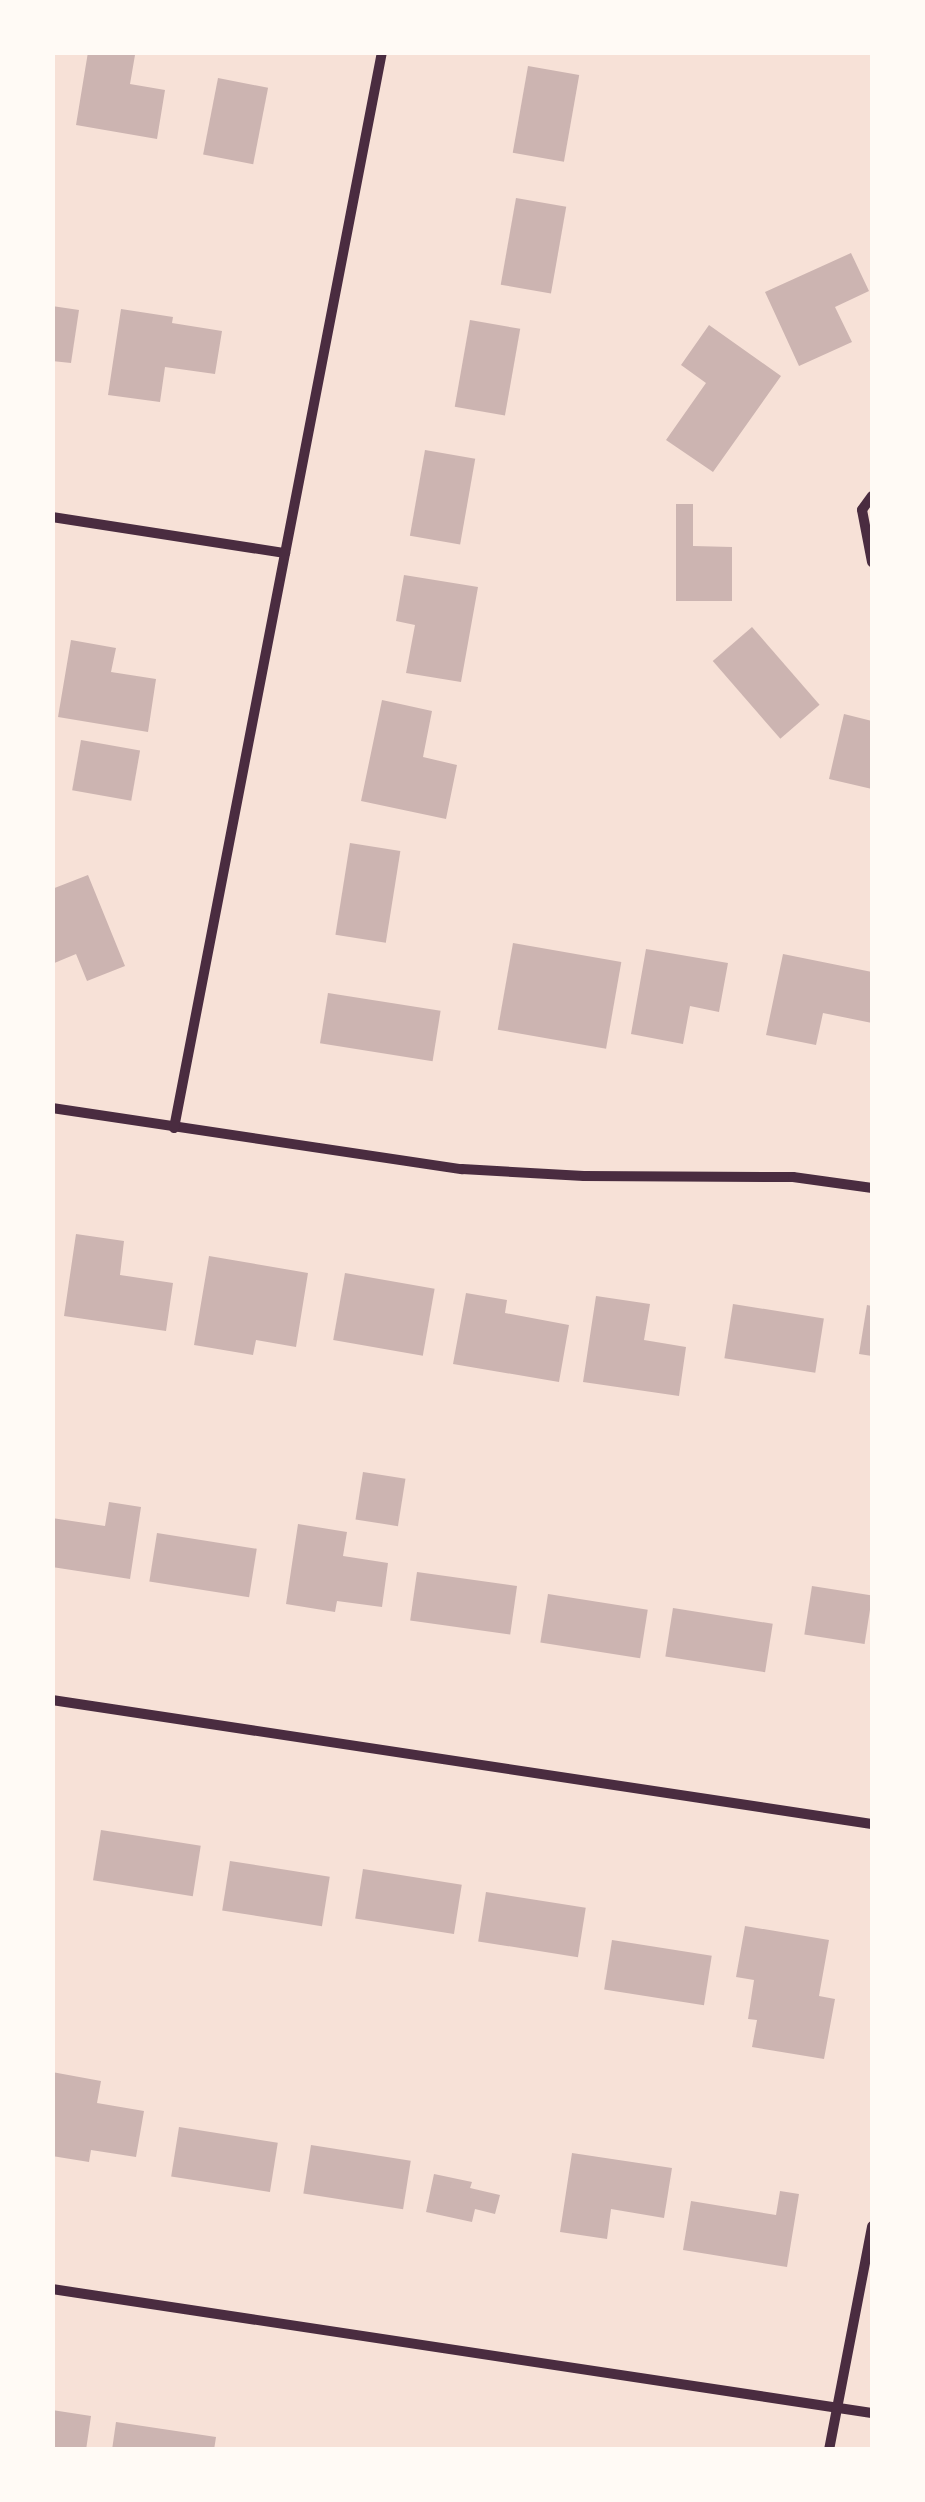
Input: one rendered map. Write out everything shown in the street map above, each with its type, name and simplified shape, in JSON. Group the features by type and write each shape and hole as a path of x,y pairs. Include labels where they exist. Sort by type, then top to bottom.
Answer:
{"street":[{"path":"174,1128 382,52"},
{"path":"872,496 862,510 872,562"},
{"path":"52,517 286,553"},
{"path":"52,1108 462,1169 584,1176 793,1177 872,1188"},
{"path":"52,1700 872,1824"},
{"path":"829,2450 872,2226"},
{"path":"52,2289 872,2413"}],"building":[{"path":"88,52 135,55 130,84 165,90 157,139 76,125"},
{"path":"528,66 579,75 564,162 513,153"},
{"path":"218,78 268,88 253,164 203,155"},
{"path":"516,198 566,207 551,294 501,285"},
{"path":"851,253 869,291 835,307 852,342 799,366 765,292"},
{"path":"52,306 79,310 71,363 52,361"},
{"path":"121,309 173,317 172,323 222,331 215,374 165,367 160,402 108,395"},
{"path":"470,320 520,329 505,416 455,407"},
{"path":"709,325 781,376 713,472 666,440 706,383 681,365"},
{"path":"425,450 475,459 460,545 410,536"},
{"path":"676,504 693,504 693,546 732,547 732,601 676,601"},
{"path":"404,575 478,587 461,682 406,673 415,625 396,621"},
{"path":"752,627 820,705 780,739 713,661"},
{"path":"71,640 116,648 111,672 156,679 148,732 58,717"},
{"path":"382,700 432,711 423,757 457,765 446,819 361,801"},
{"path":"844,714 872,721 872,789 829,779"},
{"path":"81,740 140,750 131,801 72,790"},
{"path":"350,843 400,851 386,943 335,935"},
{"path":"88,875 125,966 87,981 76,954 52,964 52,889"},
{"path":"513,943 621,962 606,1049 498,1030"},
{"path":"646,949 728,963 719,1012 690,1006 683,1044 631,1034"},
{"path":"783,954 872,972 872,1023 823,1013 816,1045 766,1035"},
{"path":"328,993 441,1011 433,1061 320,1043"},
{"path":"76,1234 124,1241 120,1275 173,1283 166,1331 64,1316"},
{"path":"209,1256 308,1273 296,1347 256,1340 253,1355 194,1345"},
{"path":"345,1273 435,1289 423,1356 333,1340"},
{"path":"466,1293 507,1300 505,1313 569,1325 559,1382 453,1364"},
{"path":"596,1296 650,1304 644,1340 686,1347 679,1396 583,1382"},
{"path":"733,1304 824,1318 815,1373 724,1358"},
{"path":"867,1305 872,1306 872,1356 859,1354"},
{"path":"363,1472 405,1479 398,1526 355,1519"},
{"path":"109,1502 141,1507 130,1579 52,1567 52,1518 105,1526"},
{"path":"298,1524 347,1532 343,1556 388,1563 382,1607 337,1601 335,1612 286,1604"},
{"path":"157,1533 257,1549 249,1597 149,1581"},
{"path":"417,1572 517,1586 510,1635 410,1621"},
{"path":"812,1586 872,1596 865,1644 804,1634"},
{"path":"548,1594 648,1610 640,1658 540,1642"},
{"path":"673,1608 773,1624 765,1672 665,1656"},
{"path":"101,1830 201,1846 193,1896 93,1880"},
{"path":"230,1861 330,1877 322,1926 222,1910"},
{"path":"363,1869 462,1885 454,1934 355,1918"},
{"path":"486,1892 586,1908 578,1957 478,1941"},
{"path":"745,1926 829,1940 819,1996 835,1999 824,2059 752,2047 757,2020 748,2019 754,1980 736,1977"},
{"path":"612,1940 712,1956 704,2005 604,1989"},
{"path":"52,2072 101,2081 97,2103 144,2111 136,2157 91,2150 89,2162 52,2156"},
{"path":"179,2127 278,2143 270,2192 171,2176"},
{"path":"311,2145 411,2161 403,2209 303,2193"},
{"path":"572,2153 672,2168 664,2218 611,2209 607,2239 560,2232"},
{"path":"434,2174 472,2182 470,2188 500,2195 495,2214 475,2209 472,2222 426,2212"},
{"path":"780,2191 799,2194 787,2267 683,2250 691,2201 776,2215"},
{"path":"52,2410 91,2416 86,2450 52,2450"},
{"path":"116,2422 216,2437 214,2450 112,2450"}]}
